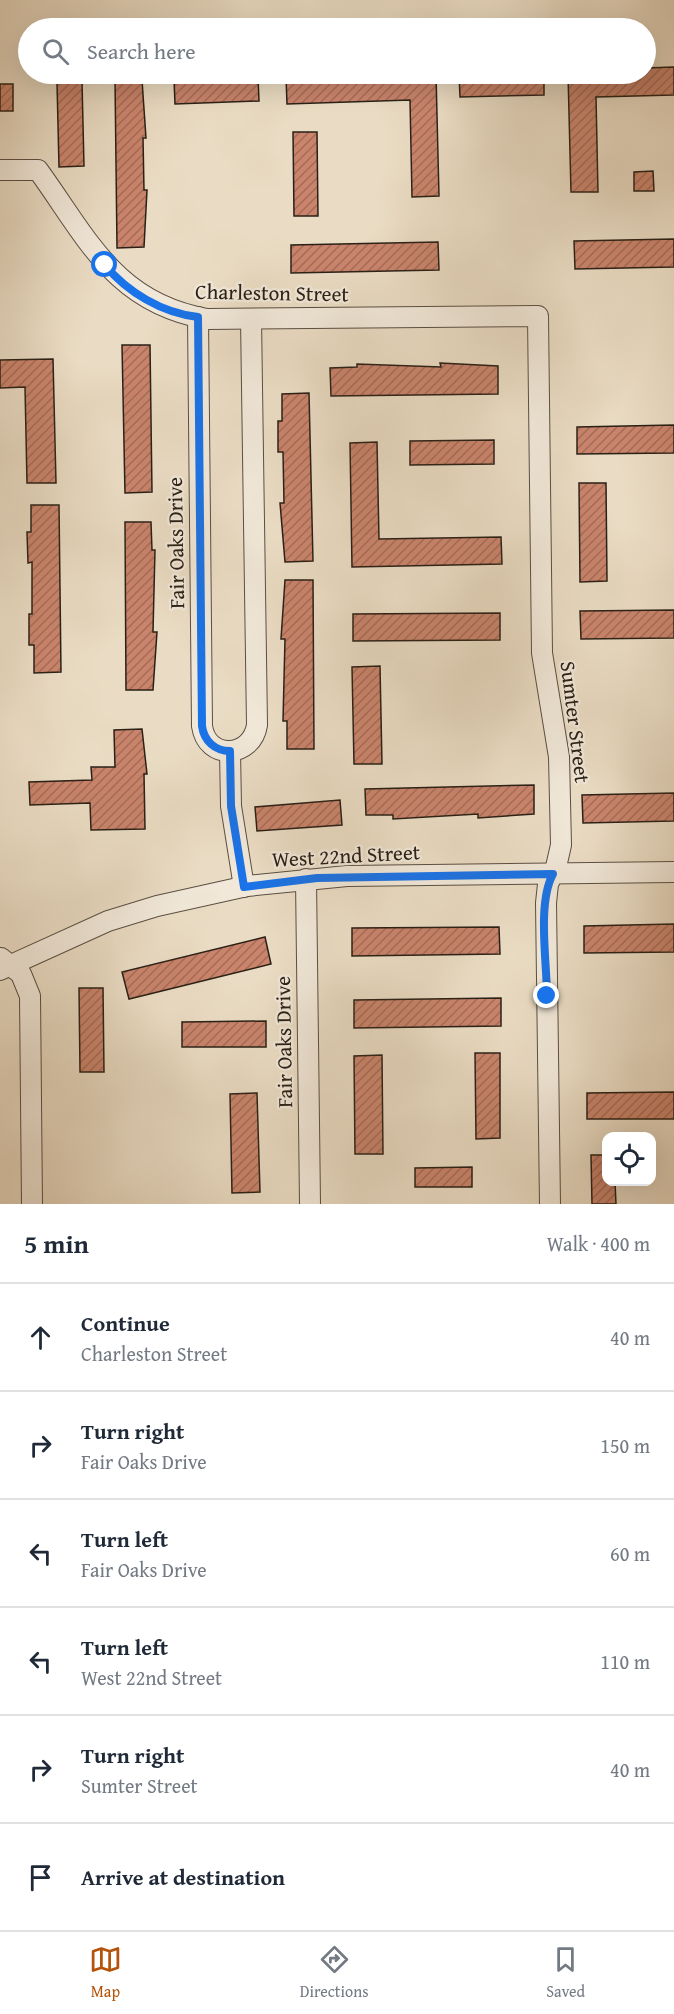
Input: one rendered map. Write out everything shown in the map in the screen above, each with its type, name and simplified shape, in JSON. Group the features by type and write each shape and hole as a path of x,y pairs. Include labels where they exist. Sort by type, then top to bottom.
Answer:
{"street":[{"name":"Charleston Street","path":"0,170 38,170 105,265 120,280 156,304 176,313 198,317 251,319 538,316"},
{"name":"Sumter Street","path":"538,316 542,653 559,763 561,849 548,884 546,903 549,1204"},
{"name":"Fair Oaks Drive","path":"198,317 202,726 209,743 220,750 230,751"},
{"path":"244,887 231,806 230,751 246,746 256,734 257,725 251,319"},
{"name":"West 22nd Street","path":"3,963 116,918 177,901 244,887 306,879 674,872"},
{"name":"Fair Oaks Drive","path":"306,879 310,1204"},
{"path":"3,963 24,978 30,996 32,1204"}],"building":[{"path":"674,67 674,95 596,97 598,192 571,192 568,84 656,84 656,68"},
{"path":"0,84 13,84 13,111 0,111"},
{"path":"57,84 82,84 84,166 59,167"},
{"path":"115,84 142,84 146,138 143,138 144,190 147,190 144,247 117,248"},
{"path":"174,84 258,84 259,101 175,104"},
{"path":"286,84 436,84 439,196 412,197 410,100 287,104"},
{"path":"459,84 544,84 544,95 460,97"},
{"path":"293,132 317,132 318,216 294,216"},
{"path":"653,171 654,191 634,191 634,172"},
{"path":"674,239 674,267 575,269 574,241"},
{"path":"438,242 439,270 291,273 291,245"},
{"path":"122,345 150,345 152,492 125,493"},
{"path":"53,359 56,483 27,483 25,387 0,388 0,360"},
{"path":"440,363 498,366 498,394 331,396 330,368 357,367 357,364 441,367"},
{"path":"309,393 313,561 285,562 280,503 284,503 283,452 278,452 278,421 282,421 282,394"},
{"path":"674,425 674,453 577,454 577,427"},
{"path":"494,440 494,464 410,465 410,441"},
{"path":"377,442 379,539 501,537 502,564 352,567 350,443"},
{"path":"579,483 606,483 607,581 580,582"},
{"path":"31,505 59,505 61,672 34,673 34,645 29,645 29,614 32,614 32,562 28,563 27,532 31,532"},
{"path":"125,522 151,522 152,550 155,550 153,632 157,632 153,690 126,690"},
{"path":"285,580 313,580 314,749 287,749 287,721 283,721 285,639 281,639"},
{"path":"674,610 674,638 581,639 580,611"},
{"path":"500,613 500,640 353,641 353,614"},
{"path":"380,666 382,764 354,764 352,667"},
{"path":"142,729 147,774 144,774 145,829 91,830 90,803 30,805 29,782 92,780 91,767 115,767 114,730"},
{"path":"534,785 534,814 478,818 478,814 393,819 393,815 366,815 365,789"},
{"path":"674,793 674,821 583,823 582,795"},
{"path":"340,800 342,825 257,831 255,807"},
{"path":"674,924 674,952 584,953 584,926"},
{"path":"499,927 500,954 352,956 352,928"},
{"path":"265,937 271,964 129,999 122,972"},
{"path":"79,988 103,988 104,1072 80,1072"},
{"path":"501,998 501,1026 354,1028 354,1000"},
{"path":"266,1021 266,1047 182,1047 182,1022"},
{"path":"475,1053 500,1053 500,1138 476,1139"},
{"path":"382,1055 383,1154 355,1154 354,1056"},
{"path":"674,1092 674,1119 587,1119 587,1093"},
{"path":"257,1093 260,1192 232,1193 230,1094"},
{"path":"591,1155 602,1155 602,1186 615,1186 616,1204 592,1204"},
{"path":"472,1167 472,1187 415,1187 415,1168"}],"route":[{"path":"105,265 141,296 176,313 198,317 202,726 209,743 220,750 230,751 231,806 244,887 347,876 553,874 546,895 547,996"}]}
